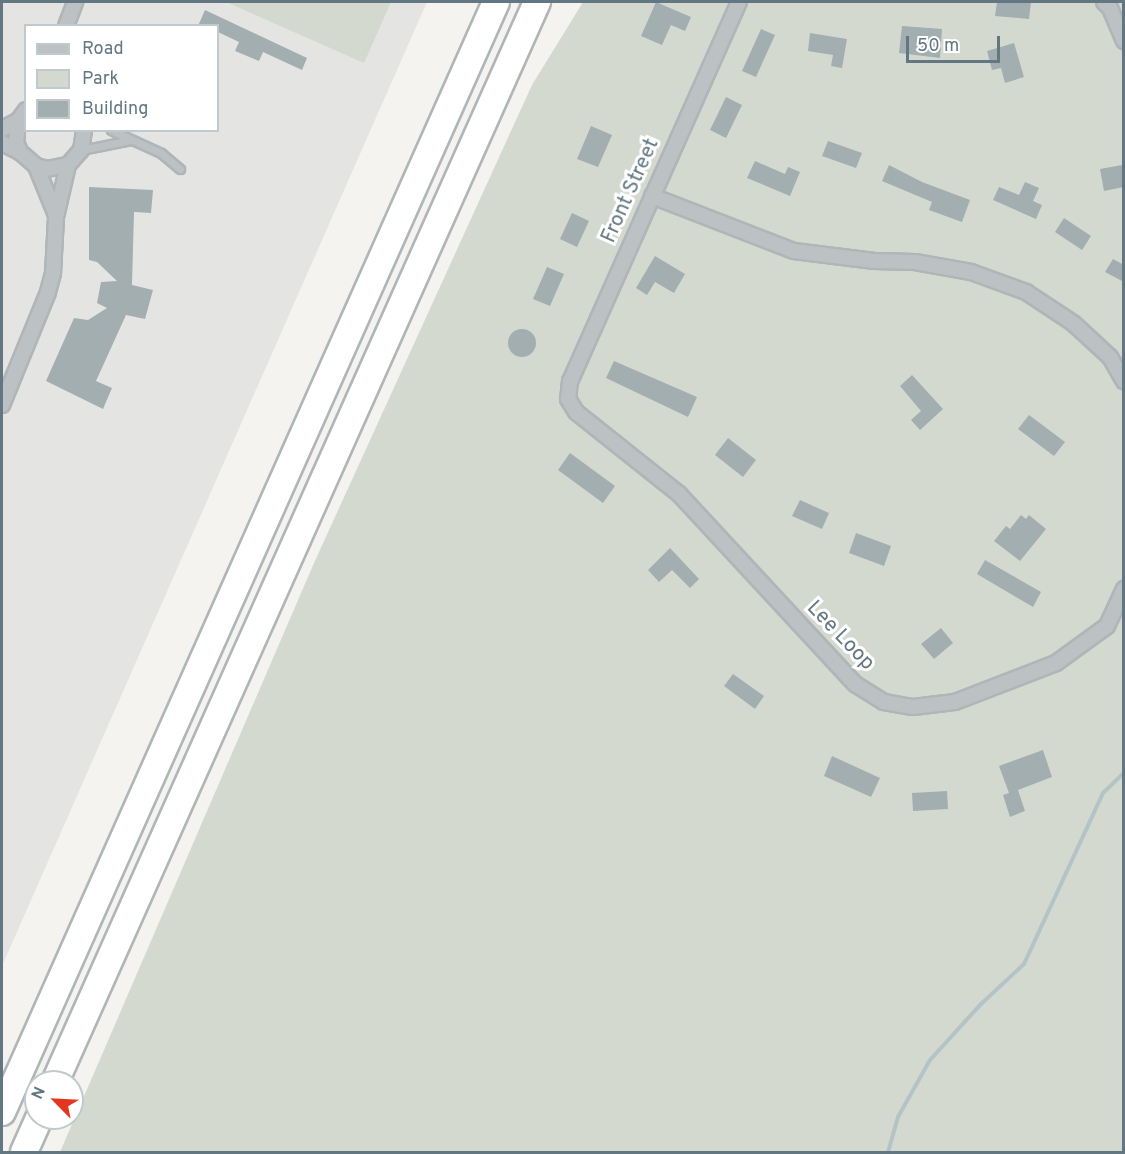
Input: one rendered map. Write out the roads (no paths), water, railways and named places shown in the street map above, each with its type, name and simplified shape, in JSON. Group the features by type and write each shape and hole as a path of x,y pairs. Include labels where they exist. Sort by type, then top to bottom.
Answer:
{"highway":[{"path":"60,1070 537,2"},
{"path":"492,102 554,2"},
{"path":"2,1112 494,4"},
{"path":"24,1152 34,1130"}],"street":[{"path":"67,24 75,2"},
{"name":"Front Street","path":"568,399 570,381 739,2"},
{"path":"1104,2 1110,8 1124,41"},
{"path":"2,129 22,116"},
{"path":"20,152 15,131 22,116"},
{"path":"2,405 48,292 53,273 56,217 68,165 81,150 84,132"},
{"path":"2,143 20,152 36,166 47,169 68,165"},
{"path":"36,166 56,217"},
{"path":"652,196 794,250 874,261 915,262 972,272 1026,292 1073,323 1103,350 1110,357 1124,381"},
{"name":"Lee Loop","path":"568,399 576,412 679,494 855,684 884,702 913,706 955,702 1056,663 1107,626 1124,589"}],"lane":[{"path":"115,132 161,153 180,169"},
{"path":"81,150 133,140"}],"waterway":[{"path":"888,1152 898,1117 930,1060 981,1004 1024,964 1103,793 1124,773"}]}
